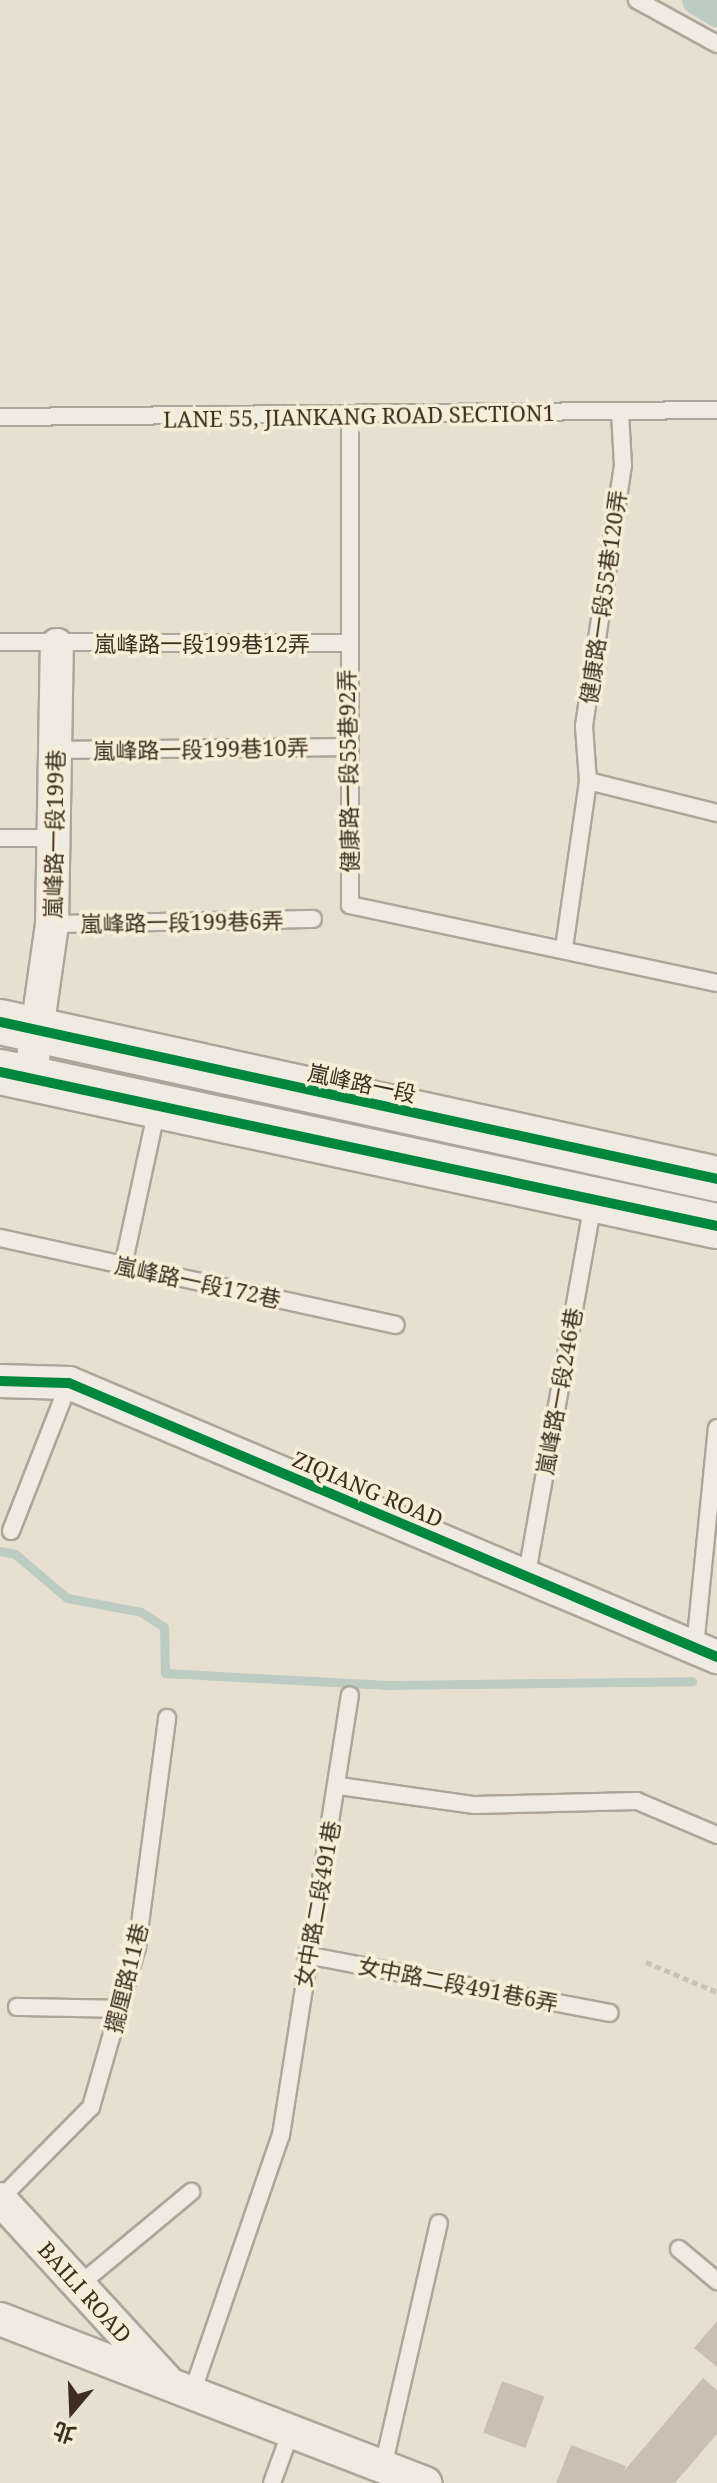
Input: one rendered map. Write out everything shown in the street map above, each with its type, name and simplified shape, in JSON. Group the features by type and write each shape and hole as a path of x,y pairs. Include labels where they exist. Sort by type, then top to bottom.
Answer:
{"main road":[{"name":"嵐峰路一段","path":"20,1026 717,1179"},
{"path":"15,1076 593,1203 717,1226"}],"street":[{"name":"嵐峰路一段199巷","path":"15,1076 20,1026 52,924 57,645"},
{"name":"ZIQIANG ROAD","path":"0,1381 69,1383 526,1579 706,1652"},
{"name":"BAILI ROAD","path":"0,2199 181,2389"},
{"path":"0,2319 425,2483"}],"lane":[{"path":"637,0 717,44"},
{"name":"LANE 55, JIANKANG ROAD SECTION1","path":"0,417 350,418 717,410"},
{"name":"健康路一段55巷120弄","path":"564,948 588,781 584,726 623,465 620,413"},
{"name":"健康路一段55巷92弄","path":"350,418 346,747 350,905 564,948"},
{"path":"0,642 57,645"},
{"name":"嵐峰路一段199巷12弄","path":"57,645 347,643"},
{"name":"嵐峰路一段199巷10弄","path":"56,750 346,747"},
{"path":"588,781 717,813"},
{"path":"0,838 55,838"},
{"name":"嵐峰路一段199巷6弄","path":"52,924 313,919"},
{"path":"564,948 717,983"},
{"path":"123,1266 157,1108"},
{"name":"嵐峰路一段246巷","path":"526,1579 593,1203"},
{"name":"嵐峰路一段172巷","path":"0,1238 396,1325"},
{"path":"11,1531 69,1383"},
{"path":"706,1652 717,1428"},
{"name":"女中路二段491巷","path":"181,2389 281,2135 306,1955 339,1786 350,1695"},
{"name":"擺厘路11巷","path":"0,2199 91,2107 137,1947 167,1718"},
{"path":"339,1786 475,1805 637,1801 717,1835"},
{"name":"女中路二段491巷6弄","path":"306,1955 610,2013"},
{"path":"17,2007 119,2009"},
{"path":"79,2285 191,2192"},
{"path":"383,2467 439,2223"},
{"path":"679,2249 717,2281"},
{"path":"272,2483 291,2431"}],"path":[{"path":"646,1962 717,1992"}],"building":[{"path":"717,2321 717,2367 694,2348"},
{"path":"703,2378 717,2390 717,2434 675,2483 556,2483 571,2445 626,2466 624,2471"},
{"path":"502,2381 544,2396 525,2448 483,2433"}],"waterway":[{"path":"697,0 717,12"},
{"path":"0,1551 15,1554 67,1598 141,1612 164,1627 165,1673 384,1685 692,1681"}],"cycle path":[{"path":"0,1022 717,1179"},
{"path":"0,1072 717,1226"},
{"path":"0,1381 69,1383 717,1657"}]}
